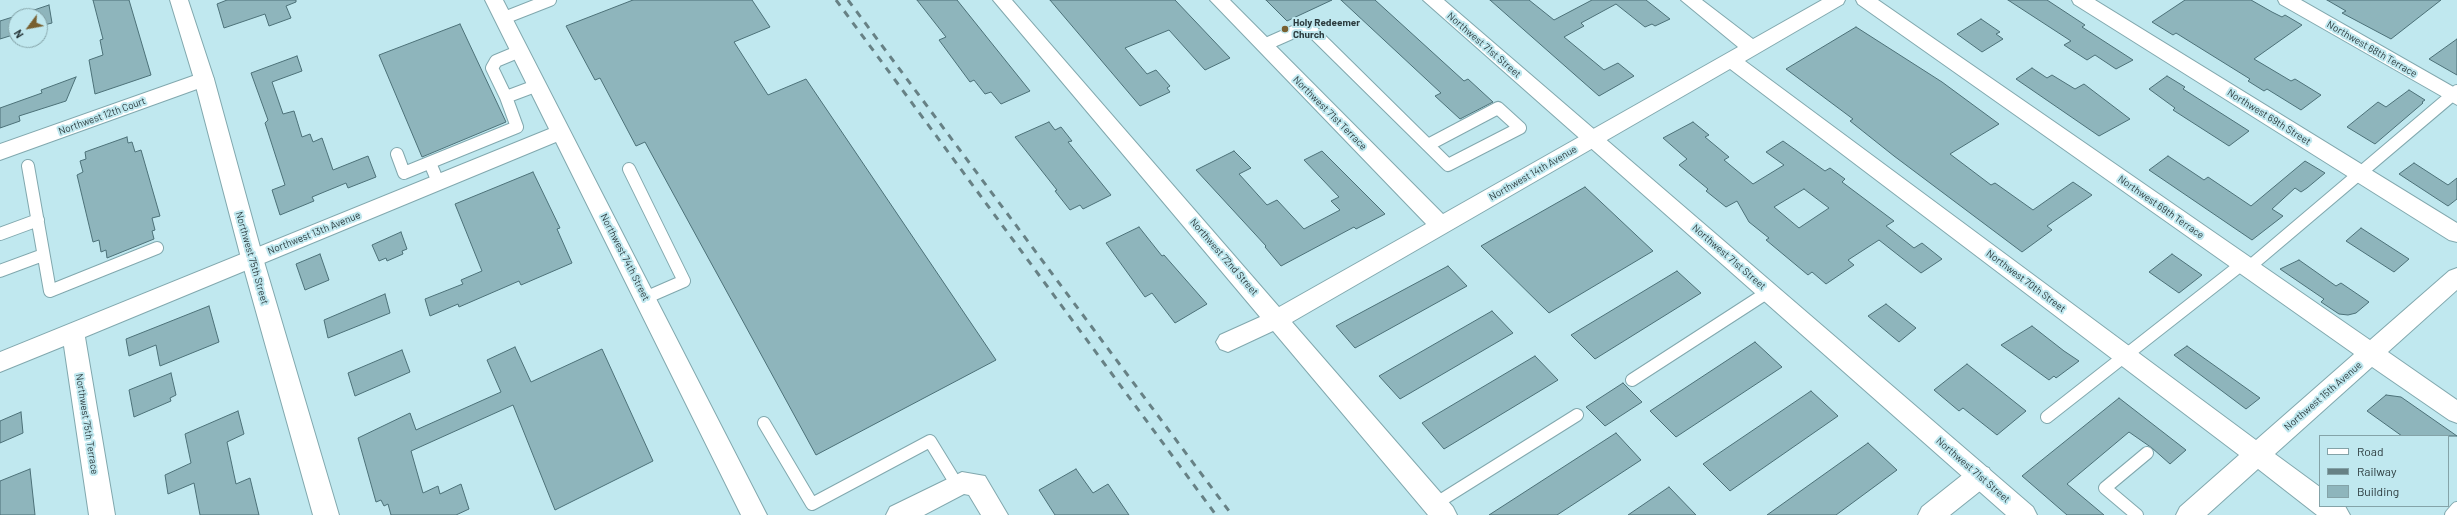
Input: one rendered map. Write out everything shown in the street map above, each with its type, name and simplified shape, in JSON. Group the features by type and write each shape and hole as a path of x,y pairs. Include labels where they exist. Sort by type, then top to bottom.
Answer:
{"street":[{"name":"Northwest 75th Street","path":"179,0 204,79 252,258 326,515"},
{"name":"Northwest 72nd Street","path":"1002,0 1278,319 1439,510"},
{"name":"Northwest 71st Terrace","path":"1219,0 1441,226"},
{"name":"Northwest 71st Street","path":"1432,0 2024,515"},
{"path":"1690,0 1752,48"},
{"name":"Northwest 14th Avenue","path":"1228,342 1278,319 1836,0"},
{"name":"Northwest 69th Terrace","path":"1865,0 2457,413"},
{"name":"Northwest 69th Street","path":"2081,0 2457,234"},
{"name":"Northwest 68th Terrace","path":"2287,0 2455,95"},
{"name":"Northwest 74th Street","path":"499,9 754,515"},
{"name":"Northwest 70th Street","path":"1731,60 2257,453 2319,501"},
{"name":"Northwest 12th Court","path":"0,152 204,79"},
{"name":"Northwest 13th Avenue","path":"0,362 252,258 408,183 438,182 521,137 561,132"},
{"name":"Northwest 15th Avenue","path":"2188,515 2457,277"},
{"name":"Northwest 75th Terrace","path":"73,332 102,515"},
{"path":"1931,515 1980,476"},
{"path":"899,515 966,485 995,515"},
{"path":"2326,507 2337,515"}],"lane":[{"path":"499,9 550,0"},
{"path":"1264,45 1307,26 1448,166 1520,128 1498,108 1428,145"},
{"path":"397,154 408,183 430,162 521,137 506,97 492,68 496,61 520,51"},
{"path":"506,97 538,85"},
{"path":"2047,417 2126,355 2245,266 2358,172 2455,95"},
{"path":"430,162 438,182"},
{"path":"28,166 50,291 157,248"},
{"path":"629,169 684,280 645,298"},
{"path":"0,234 38,220"},
{"path":"0,271 43,255"},
{"path":"1632,380 1768,292"},
{"path":"1439,510 1577,415"},
{"path":"764,423 812,504 930,441 966,485"},
{"path":"2137,515 2104,488 2147,453"},
{"path":"2450,515 2457,508"}],"building":[{"path":"93,0 129,0 151,75 95,94 89,60 103,55 100,40 103,39"},
{"path":"227,0 296,0 296,2 286,6 291,18 269,26 265,14 224,28 217,4"},
{"path":"633,0 752,0 770,27 734,42 768,95 806,79 996,360 816,455 645,142 636,146 600,78 595,80 566,26"},
{"path":"917,0 957,0 1030,91 1001,104 991,92 985,94 974,80 970,82 939,40 946,37"},
{"path":"1050,0 1175,0 1230,58 1205,70 1169,30 1125,48 1147,74 1156,70 1170,86 1167,88 1170,92 1140,106"},
{"path":"1266,0 1332,0 1287,21"},
{"path":"1341,0 1375,0 1464,81 1468,79 1493,102 1460,119 1435,96 1441,93"},
{"path":"1490,0 1529,0 1554,20 1592,0 1646,0 1670,19 1655,26 1652,24 1645,27 1616,4 1581,23 1584,26 1564,37 1604,70 1618,63 1634,76 1599,96"},
{"path":"2008,0 2047,0 2085,25 2082,27 2133,60 2116,69 2095,55 2087,60 2064,45 2071,41"},
{"path":"2185,0 2251,0 2282,17 2285,15 2302,25 2254,59 2291,81 2295,79 2321,95 2301,110 2267,89 2264,91 2248,81 2250,79 2176,33 2173,35 2152,22"},
{"path":"2327,0 2441,0 2391,39 2342,13 2346,11"},
{"path":"49,5 52,23 48,24 48,8 40,8"},
{"path":"8,18 8,36 0,39 0,21"},
{"path":"1981,19 2000,32 1996,34 2003,39 1982,52 1957,34"},
{"path":"460,24 506,122 422,157 379,55"},
{"path":"1856,27 1942,82 1999,124 1950,154 1991,185 1995,183 2033,210 2073,182 2092,195 2047,226 2052,230 2022,252 1894,156 1850,121 1853,119 1786,69"},
{"path":"2457,39 2457,75 2429,59"},
{"path":"297,56 302,71 272,82 283,114 294,111 302,137 310,134 313,142 322,138 333,170 368,156 376,177 348,188 346,183 312,197 314,201 280,215 272,190 285,185 265,123 268,120 251,73"},
{"path":"2032,68 2047,78 2052,75 2075,89 2084,84 2130,119 2099,136 2016,79"},
{"path":"2167,76 2185,87 2183,89 2249,131 2229,146 2173,110 2175,108 2149,89"},
{"path":"76,77 66,101 19,116 20,121 0,128 0,108 42,93 41,90"},
{"path":"2409,90 2425,100 2375,144 2347,127 2378,102 2386,107"},
{"path":"1049,122 1055,130 1061,127 1072,141 1068,142 1111,195 1083,209 1080,205 1070,210 1055,191 1057,190 1015,137"},
{"path":"1693,122 1709,135 1705,137 1729,157 1724,160 1753,184 1784,165 1766,152 1783,141 1825,171 1830,168 1845,179 1842,182 1894,221 1886,226 1914,248 1922,243 1942,259 1921,273 1879,240 1848,260 1854,265 1826,284 1812,272 1808,275 1766,240 1769,238 1749,222 1737,201 1726,207 1706,191 1708,189 1679,165 1687,159 1663,138","holes":["1804,189 1829,208 1799,228 1774,207"]},
{"path":"127,137 128,143 132,142 135,152 141,150 160,216 152,218 155,230 152,231 154,239 107,258 106,250 101,252 99,240 93,242 77,175 83,172 80,161 86,159 85,152"},
{"path":"1234,151 1251,168 1239,174 1267,205 1277,200 1304,229 1340,210 1331,201 1339,197 1304,160 1322,151 1385,214 1356,229 1354,227 1281,266 1265,247 1266,246 1196,170"},
{"path":"2168,156 2204,180 2208,177 2251,206 2305,161 2325,173 2301,192 2295,188 2272,209 2283,216 2252,240 2149,170"},
{"path":"2414,163 2448,185 2457,178 2457,199 2448,206 2399,174"},
{"path":"533,172 560,228 557,229 572,263 521,285 519,281 459,307 458,304 430,316 425,299 463,284 461,280 482,271 455,204"},
{"path":"1585,187 1653,251 1549,313 1481,246"},
{"path":"1139,227 1162,256 1164,255 1207,304 1175,323 1152,293 1145,297 1106,243"},
{"path":"2361,228 2409,259 2394,272 2346,241"},
{"path":"401,232 407,249 402,251 403,254 387,261 386,258 379,261 372,245"},
{"path":"320,254 329,280 305,290 296,264"},
{"path":"2172,254 2202,275 2179,293 2149,272"},
{"path":"2299,260 2336,286 2341,283 2369,302 2356,313 2348,315 2339,314 2321,302 2324,299 2280,269"},
{"path":"1448,266 1467,286 1355,348 1336,326"},
{"path":"1677,271 1701,293 1595,359 1571,335"},
{"path":"385,294 390,313 328,338 324,320"},
{"path":"1886,304 1916,328 1899,342 1868,316"},
{"path":"209,306 219,342 160,366 156,345 129,356 126,339"},
{"path":"1492,311 1513,333 1400,399 1379,376"},
{"path":"2032,326 2079,361 2056,378 2054,376 2049,380 2001,345"},
{"path":"1755,342 1782,367 1676,437 1650,411"},
{"path":"2187,346 2260,398 2246,409 2174,355"},
{"path":"515,347 531,382 602,349 653,461 555,510 513,405 411,451 423,493 438,486 440,494 461,484 469,509 456,515 391,515 388,504 384,506 381,500 376,502 358,438 410,413 416,430 501,392 487,360"},
{"path":"402,350 410,372 355,396 348,373"},
{"path":"1535,356 1558,380 1444,449 1422,423"},
{"path":"1967,364 2026,411 1997,435 1963,408 1959,411 1934,390"},
{"path":"171,373 176,395 170,398 171,401 134,417 129,390"},
{"path":"1623,383 1642,402 1605,426 1586,407"},
{"path":"1811,391 1838,416 1730,491 1703,464"},
{"path":"2386,395 2401,397 2457,436 2401,435 2367,411"},
{"path":"2119,398 2186,450 2170,464 2152,448 2129,432 2067,484 2104,515 2067,515 2022,476"},
{"path":"238,411 244,434 227,442 236,484 250,478 259,515 200,515 194,483 168,494 165,475 191,463 185,434"},
{"path":"21,412 23,433 0,443 0,421"},
{"path":"1616,433 1641,460 1557,515 1489,515"},
{"path":"1868,443 1897,470 1836,515 1767,515"},
{"path":"30,469 35,515 0,515 0,481"},
{"path":"1076,469 1093,493 1108,484 1129,515 1055,515 1039,490"},
{"path":"1669,487 1696,515 1628,515"}],"railway":[{"path":"836,0 1216,515"},
{"path":"848,0 1232,515"}],"place":[{"name":"Holy Redeemer Church","path":"1285,29"}]}
